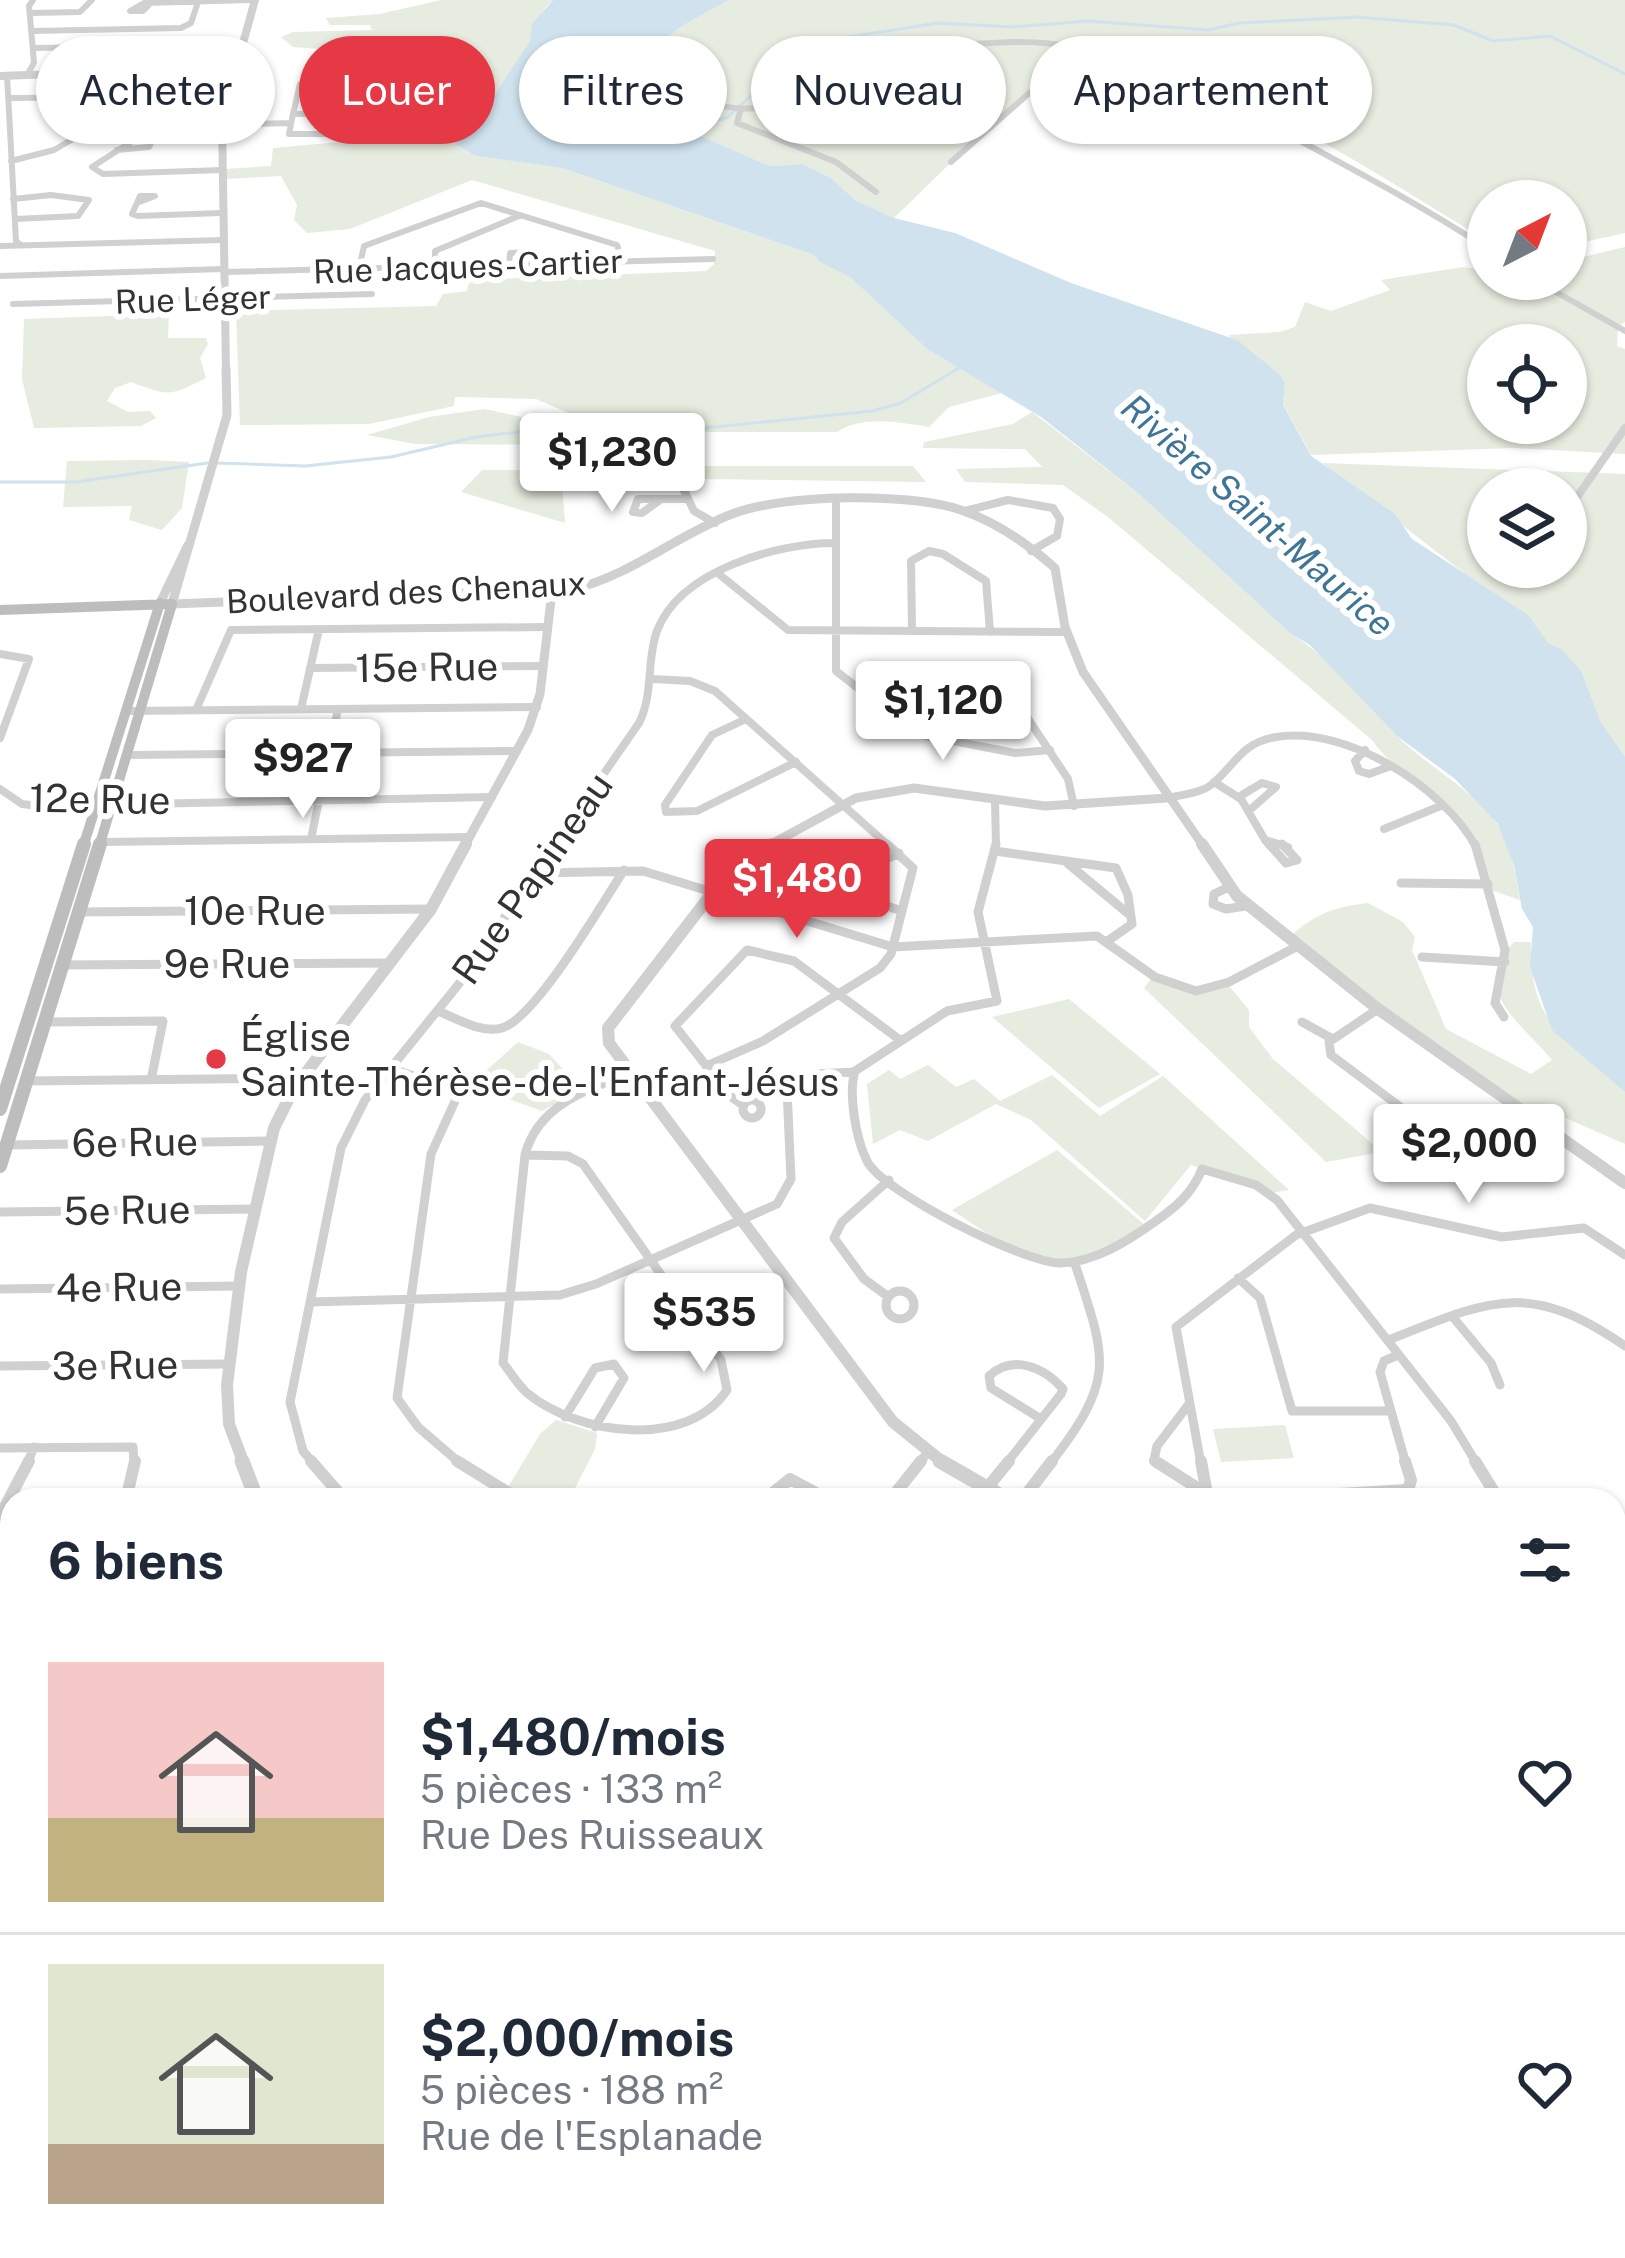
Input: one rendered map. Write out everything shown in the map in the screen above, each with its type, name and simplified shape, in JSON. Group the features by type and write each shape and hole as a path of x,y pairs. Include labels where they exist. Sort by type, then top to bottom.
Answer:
{"main road":[{"name":"Boulevard des Chenaux","path":"0,610 166,604"},
{"path":"0,1109 95,803 166,604"},
{"path":"0,1166 141,711 166,604"}],"street":[{"path":"27,75 34,63 33,0"},
{"path":"31,13 80,12 92,0"},
{"path":"151,3 253,0 244,36"},
{"path":"32,31 181,28 191,23 192,1"},
{"path":"727,108 796,100 858,67 903,56 1030,41"},
{"path":"21,245 16,241 4,75 36,74"},
{"path":"275,120 292,119 358,113 355,127 337,128 334,134 292,135 292,119 299,88"},
{"path":"951,162 1030,93"},
{"path":"8,98 36,98"},
{"path":"741,108 736,122 836,162 876,192"},
{"path":"11,161 49,156 68,144"},
{"path":"126,144 93,170 103,174 222,170"},
{"path":"117,150 149,148 151,144"},
{"path":"166,604 227,415 223,144"},
{"path":"1307,144 1467,236"},
{"path":"0,216 77,216 88,200 51,195 13,199"},
{"path":"137,202 132,214 139,216 221,213"},
{"path":"359,269 364,246 466,205 495,204 618,245 622,262"},
{"path":"435,267 436,250 521,215"},
{"path":"0,246 223,240"},
{"path":"509,265 510,253 519,249 531,252 532,264"},
{"name":"Rue Jacques-Cartier","path":"0,276 713,259"},
{"name":"Rue Léger","path":"13,304 372,294"},
{"path":"1570,300 1625,331"},
{"path":"1587,483 1625,428"},
{"path":"680,482 694,512 715,523"},
{"path":"660,500 688,499"},
{"path":"965,511 994,501 1053,508 1060,519 1057,536 1031,550"},
{"path":"836,504 835,668 922,736 1018,754 1050,749"},
{"name":"Boulevard des Chenaux","path":"166,604 552,591 623,575 715,523 762,506 938,505 965,511 1057,570 1066,632 1083,672 1246,906 1378,1009 1625,1183"},
{"name":"Rue Papineau","path":"335,1488 303,1451 291,1415 293,1376 345,1136 364,1100 438,1010 643,716 655,639 665,616 684,597 770,550 835,543"},
{"path":"912,631 911,559 932,551 986,581 990,632"},
{"path":"720,575 786,629 1066,632"},
{"path":"253,1488 228,1418 230,1364 239,1286 270,1141 284,1104 302,1078 431,909 517,751 537,707 552,591"},
{"path":"196,710 231,631 548,627"},
{"path":"301,709 319,629"},
{"path":"0,654 29,659 0,738"},
{"name":"15e Rue","path":"310,668 543,666"},
{"path":"862,692 914,678 1000,680 1070,783 1074,806"},
{"path":"652,679 706,686 914,868 892,947 880,968 763,1041 706,1066"},
{"path":"126,711 537,707"},
{"path":"311,839 338,709"},
{"path":"746,718 712,735 664,805 666,812 697,812 796,762"},
{"path":"1042,1419 991,1388 989,1376 995,1368 1016,1363 1059,1382 1062,1392 1042,1419 987,1488 928,1453 882,1409 609,1043 610,1023 712,892 747,855 866,794 907,788 1074,806 1167,798 1201,790 1238,753 1275,737 1323,737 1365,749 1391,766 1443,805 1475,843 1504,962 1495,1003 1504,1017"},
{"path":"1365,749 1355,761 1360,772 1391,766"},
{"path":"127,755 517,751"},
{"path":"1214,782 1242,796 1252,808 1263,839"},
{"path":"1242,796 1261,784 1275,786 1275,792 1252,808"},
{"name":"12e Rue","path":"2,793 26,805 492,797"},
{"path":"310,1302 508,1299 572,1292 771,1208 790,1184 788,1089 814,1074 855,1072 951,1009 996,1003 979,909 999,827 995,800"},
{"path":"1384,829 1443,805"},
{"path":"100,842 470,837"},
{"path":"995,851 1116,868 1128,895 1130,928 1109,940"},
{"path":"898,853 849,877 843,885 854,895 902,910"},
{"path":"1063,861 1131,916"},
{"path":"438,1010 489,1028 514,1024 563,962 624,870"},
{"path":"536,873 649,872 892,947 1084,934 1109,940 1155,976 1196,991 1229,982 1297,947"},
{"path":"70,883 87,883"},
{"path":"1400,883 1488,884"},
{"name":"Boulevard des Chenaux","path":"1229,887 1213,895 1213,904 1225,909 1246,906"},
{"name":"10e Rue","path":"78,912 431,909"},
{"path":"743,1105 706,1066 676,1024 745,951 758,949 791,960 900,1040"},
{"path":"1422,957 1504,962"},
{"name":"9e Rue","path":"62,965 391,963"},
{"path":"1378,1009 1331,1038 1328,1048 1337,1062 1444,1138 1468,1138 1516,1106"},
{"path":"26,1022 164,1021 151,1079"},
{"path":"1302,1022 1331,1038"},
{"path":"390,1068 447,1087 456,1100 431,1154 397,1377 401,1407 499,1488"},
{"path":"855,1072 850,1087 863,1154 889,1180 1012,1255 1075,1264 1108,1254 1178,1205 1196,1187 1202,1169 1262,1189 1391,1340 1462,1437 1491,1488"},
{"path":"524,1155 563,1155 579,1161 724,1365 728,1378 724,1396 706,1416 681,1427 595,1427 565,1417 504,1366 524,1155 532,1129 552,1109 629,1074"},
{"path":"26,1081 302,1078"},
{"name":"6e Rue","path":"3,1145 270,1141"},
{"path":"886,1295 864,1279 834,1238 842,1222 889,1180"},
{"path":"1206,1488 1175,1336 1178,1323 1303,1232 1378,1208 1502,1237 1584,1228 1625,1256"},
{"name":"5e Rue","path":"0,1212 254,1209"},
{"path":"1031,1488 1086,1410 1100,1381 1099,1339 1075,1264"},
{"path":"1238,1278 1260,1296 1292,1411 1391,1411"},
{"name":"4e Rue","path":"0,1289 239,1286"},
{"path":"1391,1340 1495,1303 1554,1303 1585,1316 1625,1346"},
{"path":"1452,1316 1492,1363 1500,1385"},
{"path":"1398,1355 1380,1367 1411,1480 1408,1488"},
{"name":"3e Rue","path":"0,1366 230,1364"},
{"path":"565,1417 595,1368 614,1364 624,1378 595,1427"},
{"path":"1189,1404 1156,1446 1154,1460 1198,1488"},
{"path":"0,1448 133,1447 137,1454 129,1488"},
{"path":"12,1488 34,1448"},
{"path":"900,1488 928,1453"},
{"path":"779,1488 790,1479 807,1488"}],"shaded area":[{"path":"441,0 553,0 532,36 519,36 519,58 495,92 495,36 299,36 299,47 281,37 293,32 372,30 370,25 330,25 326,18 380,14"},
{"path":"729,0 1625,0 1625,233 1587,241 1587,180 1467,180 1467,229 1325,144 1372,144 1372,36 1030,36 1030,92 1006,112 1006,36 751,36 751,144 970,144 894,218 855,200 831,178 803,164 770,166 719,144 727,144 727,36 669,36"},
{"path":"457,144 475,156 562,168 814,255 850,277 927,349 1002,393 949,407 929,427 870,422 837,432 656,432 580,418 536,399 455,397 454,406 369,424 240,425 236,311 436,306 443,294 467,291 469,280 706,271 714,264 715,251 472,180 350,229 307,233 294,220 297,205 281,176 225,179 225,169 271,166 273,148"},
{"path":"1625,247 1625,322 1618,326 1617,346 1625,349 1625,454 1513,448 1311,455 1283,403 1285,383 1228,335 1280,332 1295,327 1305,302 1331,311 1390,290 1381,280 1467,268 1467,300 1587,300 1587,256"},
{"path":"169,314 168,338 206,338 208,344 200,358 206,378 170,392 131,382 115,388 107,401 128,412 150,411 156,418 141,426 34,428 22,379 24,319"},
{"path":"485,409 544,422 604,445 415,444 367,435 429,417"},
{"path":"1032,412 1139,494 1334,668 1409,747 1484,809 1505,839 1520,900 1488,889 1473,843 1440,801 1108,517 1063,485 965,482 956,469 1042,467 1025,449 923,448 924,442 1013,424"},
{"path":"67,461 189,462 182,508 162,530 129,520 132,506 63,507"},
{"path":"1322,463 1467,468 1467,575"},
{"path":"687,466 913,466 926,482 703,479"},
{"path":"482,470 561,470 565,523 461,492"},
{"path":"1587,473 1625,474 1625,762 1483,588 1587,588"},
{"path":"1368,903 1403,922 1415,937 1412,950 1446,1029 1531,1074 1552,1060 1504,1005 1496,975 1514,942 1531,942 1532,972 1546,1015 1625,1092 1625,1144 1552,1112 1519,1106 1287,939 1324,914"},
{"path":"1153,976 1195,987 1224,980 1249,1010 1249,1027 1273,1059 1382,1152 1326,1162 1144,988"},
{"path":"1069,999 1160,1074 1099,1108 992,1017"},
{"path":"518,1042 549,1054 581,1089 542,1111 498,1095 461,1097 483,1083 478,1078"},
{"path":"928,1065 956,1087 974,1079 1000,1101 1052,1075 1100,1116 1163,1076 1289,1190 1270,1193 1191,1165 1145,1221 1031,1120 996,1104 928,1141 900,1130 873,1144 867,1084 889,1070 900,1079"},
{"path":"1057,1150 1146,1226 1073,1267 1023,1258 952,1210"},
{"path":"556,1420 597,1433 595,1449 575,1488 508,1488 540,1434"},
{"path":"1285,1425 1294,1458 1221,1462 1213,1429"}],"water":[{"path":"553,0 729,0 669,36 531,36 532,24"},
{"name":"Rivière Saint-Maurice","path":"519,58 519,144 719,144 770,166 803,164 831,178 855,200 894,218 955,233 1071,283 1237,340 1279,374 1285,383 1283,404 1311,456 1395,514 1412,539 1467,575 1467,588 1487,588 1528,615 1548,643 1561,649 1581,671 1600,721 1625,757 1625,1092 1552,1030 1530,967 1533,927 1522,909 1514,866 1498,824 1455,779 1397,736 1310,645 1291,634 1139,494 1041,417 927,349 850,277 814,255 562,168 475,156 455,144 495,144 495,94"}],"waterway":[{"path":"727,118 753,94 788,86 805,66 793,62 793,54 816,42 938,23 1012,27 1088,21 1208,30 1239,23 1357,17 1454,25 1493,41 1550,36 1625,74"},
{"path":"216,463 305,466 391,457 476,437 570,426 625,436 872,411 901,403 962,366"},
{"path":"0,482 76,482 207,463"}],"place":[{"name":"Église Sainte-Thérèse-de-l'Enfant-Jésus","path":"216,1059"}]}
